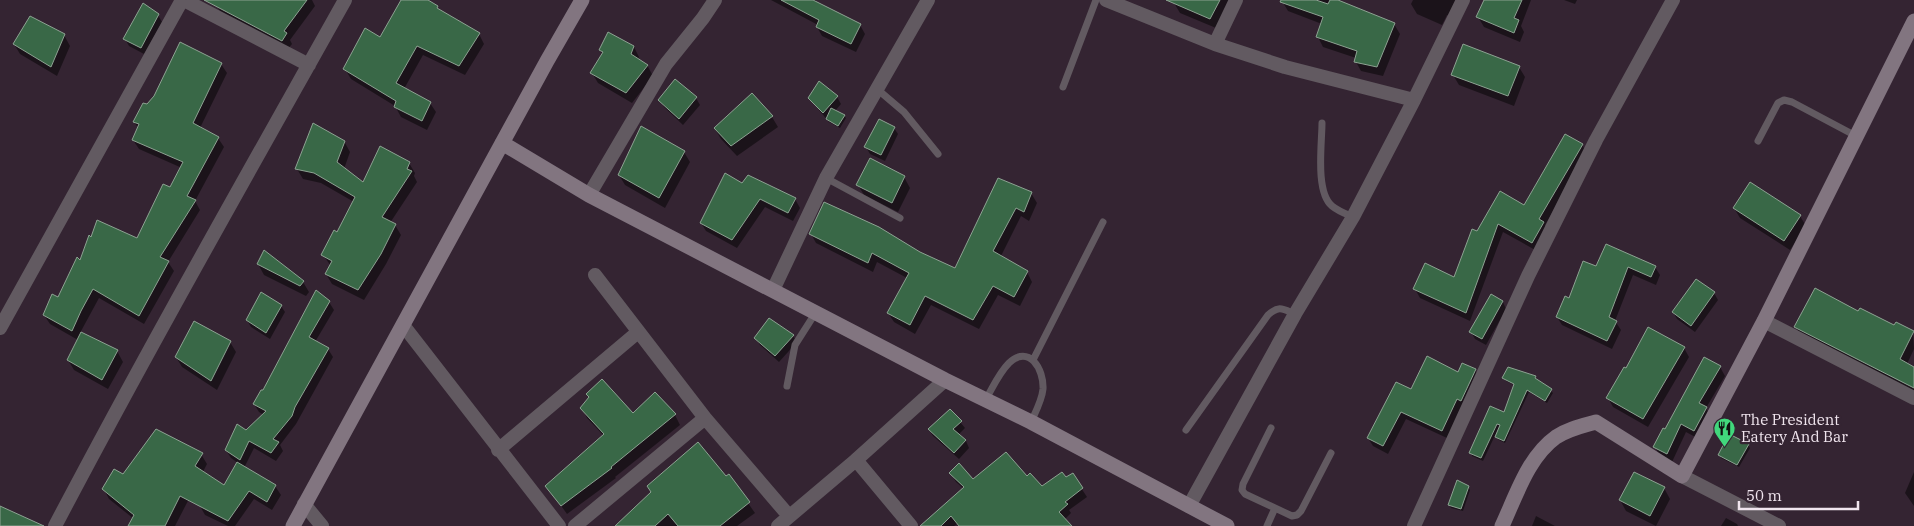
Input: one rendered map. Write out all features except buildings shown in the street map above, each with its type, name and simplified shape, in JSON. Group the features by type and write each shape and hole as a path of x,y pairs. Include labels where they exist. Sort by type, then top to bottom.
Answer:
{"street":[{"path":"0,328 183,0 309,65"},
{"path":"55,526 101,438 248,171 345,0"},
{"path":"293,526 582,0"},
{"path":"588,195 666,64 715,0"},
{"path":"773,290 826,178 928,0"},
{"path":"1106,0 1215,44 1284,67 1414,100"},
{"path":"1215,44 1236,0"},
{"path":"1189,506 1295,314 1353,217 1414,100 1463,0"},
{"path":"1414,526 1528,276 1596,140 1673,0"},
{"path":"1682,476 1764,321 1914,21"},
{"path":"502,143 588,195 945,380 1032,422 1226,526"},
{"path":"595,275 705,418 789,516"},
{"path":"1764,321 1914,398"},
{"path":"403,325 558,526"},
{"path":"498,450 638,332"},
{"path":"778,526 856,460 945,380"},
{"path":"575,526 705,418"},
{"path":"1502,526 1531,465 1541,449 1556,436 1571,429 1596,422 1682,476 1779,526"},
{"path":"856,460 911,526"},
{"path":"304,504 322,526"}],"lane":[{"path":"1063,87 1096,0"},
{"path":"877,89 904,112 938,154"},
{"path":"1758,141 1778,103 1784,100 1792,102 1856,136"},
{"path":"1322,123 1321,181 1323,192 1331,206 1353,217"},
{"path":"826,178 900,218"},
{"path":"1033,360 1103,222"},
{"path":"1186,430 1268,315 1274,309 1282,308 1295,314"},
{"path":"788,386 795,344 816,312"},
{"path":"986,399 996,379 1017,357 1024,356 1033,360 1038,364 1043,388 1032,422"},
{"path":"1270,428 1243,484 1242,490 1245,494 1292,516 1297,515 1301,511 1331,453"},
{"path":"1267,526 1275,508"}],"place":[{"name":"The President Eatery And Bar","path":"1725,448"}]}
